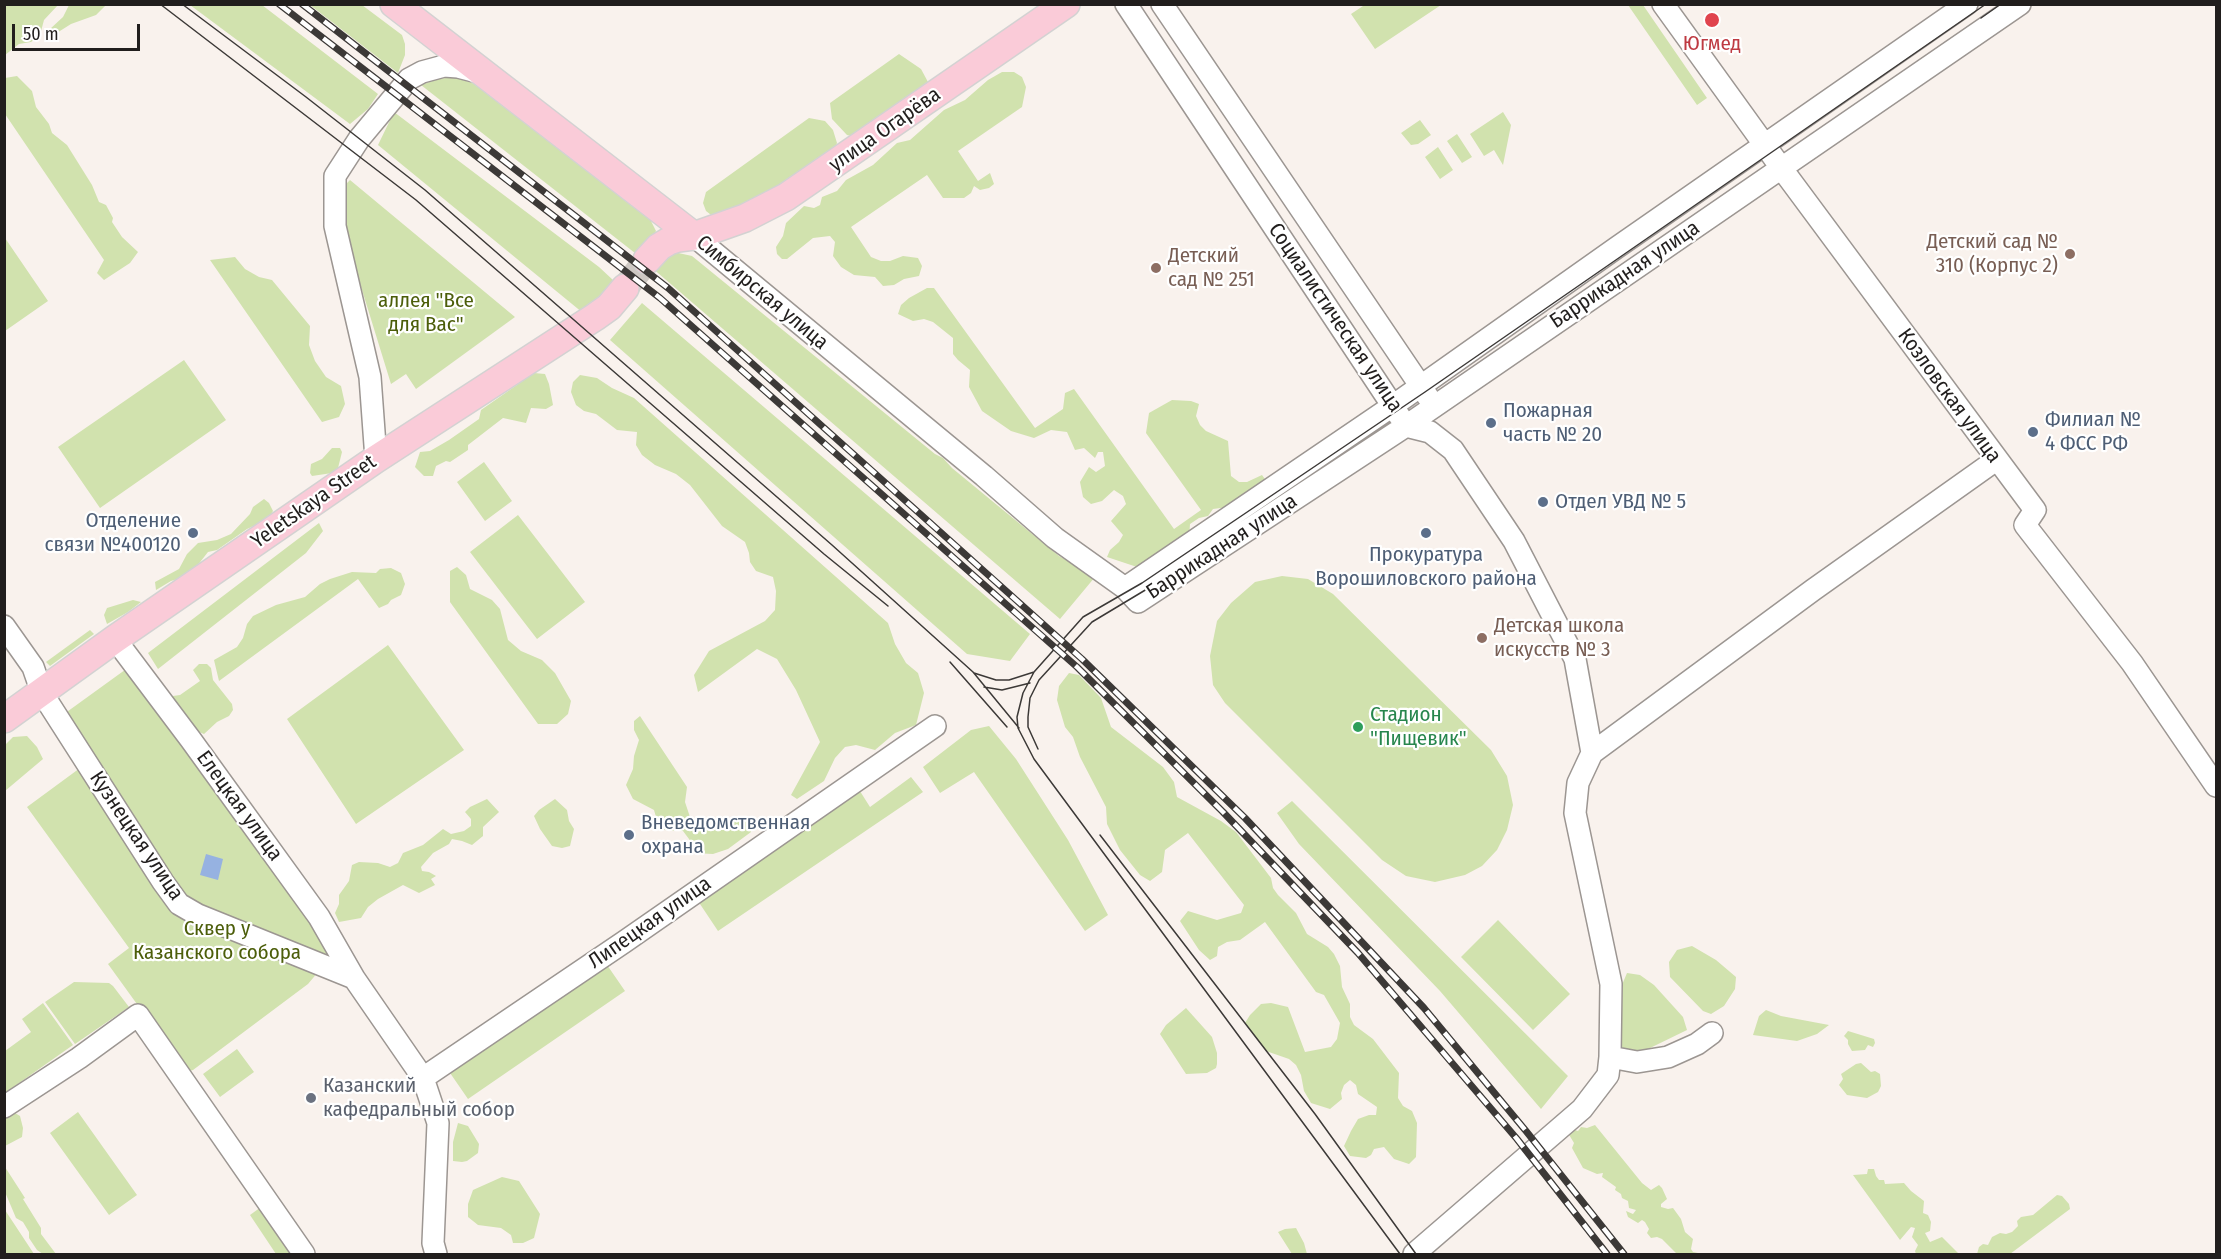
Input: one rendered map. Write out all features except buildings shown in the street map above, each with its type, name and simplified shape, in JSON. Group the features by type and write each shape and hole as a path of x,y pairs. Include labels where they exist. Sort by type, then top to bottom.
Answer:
{"main road":[{"name":"Симбирская улица","path":"394,4 694,236"},
{"name":"улица Огарёва","path":"694,236 766,209 803,187 1066,4"},
{"path":"647,260 659,247 669,241 694,236"},
{"name":"Yeletskaya Street","path":"4,719 386,452 596,317 625,288"}],"street":[{"name":"Социалистическая улица","path":"1126,4 1406,426 1430,432 1453,450 1515,541 1575,659 1592,753"},
{"name":"Социалистическая улица","path":"1162,4 1421,386 1432,406"},
{"name":"Козловская улица","path":"1663,4 1764,145 2035,510 2025,525 2132,663 2217,786"},
{"name":"Баррикадная улица","path":"1967,4 1394,405 1125,588 1138,602 1406,426 2020,4"},
{"path":"386,452 373,405 370,377 335,226 334,176 359,139 409,79 422,72 444,66 458,67 482,74"},
{"name":"Симбирская улица","path":"694,236 984,476 1055,538 1125,588"},
{"path":"1414,1254 1436,1247 1537,1149 1582,1109 1608,1075 1611,984 1575,813 1578,783 1592,753 1813,590 1996,460"},
{"name":"Кузнецкая улица","path":"4,626 33,667 42,693 162,882 179,904 198,915 354,978"},
{"name":"Елецкая улица","path":"116,639 319,917 354,978"},
{"name":"Липецкая улица","path":"423,1078 639,932 935,726"},
{"path":"354,978 423,1078 438,1123 433,1243 435,1254"},
{"path":"4,1107 79,1058 138,1015 304,1254"},
{"path":"1610,1057 1637,1062 1668,1057 1697,1044 1713,1033"}],"green space":[{"path":"5,4 58,5 44,20 40,35 31,42 19,44 5,55"},
{"path":"69,4 106,5 96,15 71,24 52,36 50,29 63,17"},
{"path":"1366,4 1441,5 1375,49 1351,14"},
{"path":"190,5 262,5 378,94 368,109 350,124"},
{"path":"310,5 362,5 402,35 405,55 398,73"},
{"path":"1628,5 1643,5 1707,98 1697,105"},
{"path":"899,54 921,69 928,82 924,91 855,137 847,135 832,119 830,103"},
{"path":"1002,72 1014,72 1022,77 1026,87 1022,107 958,151 978,181 990,173 994,184 980,190 974,186 971,193 964,198 943,198 927,175 851,227 871,257 881,261 890,261 903,256 918,258 922,266 919,276 904,279 894,285 883,286 875,277 854,275 841,267 833,256 835,242 830,236 813,238 787,259 782,259 777,254 776,247 783,236 786,223 804,206 814,208 820,205 822,197 837,191 846,180 873,165 897,143 910,140 944,110 965,100 988,80"},
{"path":"17,76 32,91 36,107 49,124 52,133 67,145 92,185 99,202 106,205 113,218 112,222 122,237 138,252 130,263 104,280 97,273 104,260 5,114 5,78"},
{"path":"454,77 478,85 645,209 656,231 640,257 421,85 438,79"},
{"path":"394,112 599,267 613,280 609,291 583,313 378,145"},
{"path":"1503,112 1511,125 1503,165 1494,150 1484,156 1470,134"},
{"path":"809,118 825,121 833,130 837,143 833,152 804,175 715,218 706,211 703,203 706,192"},
{"path":"1420,120 1431,135 1418,144 1411,145 1401,133"},
{"path":"1457,134 1472,157 1462,163 1447,141"},
{"path":"1438,147 1453,170 1440,179 1425,157"},
{"name":"аллея \"Все для Вас\"","path":"350,180 515,317 416,389 406,374 391,384 346,238 339,191"},
{"path":"5,238 48,301 4,331"},
{"path":"674,252 692,256 935,454 943,458 952,468 1059,556 1095,577 1060,619 651,267"},
{"path":"235,257 245,269 259,277 272,280 310,326 309,345 315,361 326,377 341,386 345,404 339,417 322,422 210,260"},
{"path":"927,288 934,288 1035,428 1063,409 1065,393 1074,389 1174,529 1201,510 1146,433 1149,413 1172,400 1199,404 1196,416 1200,425 1206,431 1228,441 1231,476 1239,482 1247,482 1262,475 1267,482 1236,506 1213,509 1208,516 1199,518 1190,524 1189,538 1143,569 1107,557 1123,535 1111,521 1126,504 1123,496 1114,490 1102,501 1091,504 1083,497 1080,482 1089,467 1096,472 1105,466 1103,452 1098,452 1095,458 1084,448 1075,450 1067,432 1051,430 1034,438 1011,431 982,411 969,387 970,370 953,354 953,338 933,322 924,319 913,321 898,314 901,305"},
{"path":"642,303 1030,634 1010,661 967,654 610,340"},
{"path":"184,360 226,420 100,508 58,447"},
{"path":"534,373 545,374 553,405 546,409 531,408 526,423 503,418 468,445 468,450 450,462 446,461 436,466 433,476 424,476 415,467 420,452 430,451 449,440 479,419 481,410"},
{"path":"580,375 597,378 634,398 888,623 895,644 906,663 918,673 924,693 916,725 895,733 875,750 856,745 845,747 835,758 824,781 797,799 791,795 820,742 796,690 777,659 757,649 698,692 694,675 709,651 765,621 775,610 776,591 773,577 756,571 750,562 745,542 722,526 690,485 676,474 655,465 642,455 636,445 637,432 617,430 596,414 584,411 576,405 571,392 573,382"},
{"path":"332,448 340,448 342,452 338,468 332,473 312,476 311,464 322,459"},
{"path":"484,462 512,501 485,521 457,482"},
{"path":"264,499 273,511 267,520 247,529 217,550 208,552 190,575 171,581 156,590 155,582 179,569 187,554 198,543 217,540 231,534 250,514 253,507"},
{"path":"518,515 585,602 537,639 470,552"},
{"path":"319,523 323,531 306,553 158,669 148,653"},
{"path":"457,567 466,575 470,589 492,600 500,609 508,640 521,651 542,660 555,673 571,701 568,714 557,724 538,724 450,602 450,571"},
{"path":"391,568 401,573 405,584 401,595 388,604 379,608 358,579 219,681 214,660 237,647 253,616 276,605 305,597 330,579 352,572 376,573 380,569"},
{"name":"Стадион \"Пищевик\"","path":"1282,576 1308,579 1333,594 1491,750 1507,776 1513,805 1507,830 1497,850 1482,866 1465,875 1435,882 1406,876 1382,860 1225,703 1213,685 1210,656 1217,621 1231,603 1255,582"},
{"path":"133,600 141,602 107,624 104,615 107,608"},
{"path":"90,630 94,634 50,666 46,662"},
{"path":"388,645 464,750 356,824 287,719"},
{"path":"199,664 207,664 211,668 213,680 232,704 233,710 229,716 217,722 204,734 190,728 169,700 200,681 193,670"},
{"name":"Сквер у Казанского собора","path":"129,667 334,953 308,984 193,1070 186,1072 108,964 129,948 27,807 95,757 64,714"},
{"path":"1069,673 1079,675 1101,698 1111,727 1163,767 1174,782 1177,797 1221,821 1236,832 1271,878 1273,888 1278,895 1296,913 1307,934 1328,947 1334,954 1340,966 1342,987 1350,1004 1350,1017 1354,1025 1373,1039 1399,1073 1398,1098 1403,1106 1412,1111 1417,1123 1416,1157 1409,1164 1394,1159 1384,1147 1374,1149 1366,1158 1350,1156 1344,1146 1351,1131 1358,1119 1376,1115 1377,1107 1358,1094 1356,1085 1350,1080 1344,1085 1341,1093 1342,1099 1330,1109 1311,1103 1304,1091 1301,1075 1296,1065 1289,1059 1266,1051 1245,1023 1261,1004 1271,1003 1288,1007 1305,1052 1331,1047 1337,1039 1340,1023 1324,995 1316,992 1265,922 1240,940 1227,942 1218,947 1217,956 1210,960 1199,950 1180,921 1188,911 1217,920 1241,913 1244,905 1188,833 1165,850 1162,872 1150,881 1140,875 1120,850 1107,824 1106,807 1080,757 1073,737 1065,727 1057,700 1059,686"},
{"path":"640,716 687,787 685,802 691,820 703,830 715,823 734,818 752,822 751,832 728,849 713,854 692,853 689,839 683,831 664,830 658,824 654,810 633,799 626,785 633,769 639,740 634,730 634,721"},
{"path":"989,726 1016,759 1068,840 1108,915 1085,931 974,772 940,793 923,767 971,730"},
{"path":"27,736 37,747 43,759 5,791 5,745 13,737"},
{"path":"911,777 923,792 718,931 696,898 858,788 870,807"},
{"path":"487,799 499,812 483,827 483,836 472,845 452,839 449,844 433,853 421,867 422,871 436,876 431,879 435,885 419,893 403,885 378,899 368,907 361,918 339,922 335,913 339,904 339,895 349,881 352,865 359,862 378,863 390,867 398,863 403,853 423,845 443,829 451,834 464,831 471,826 471,819 465,812"},
{"path":"555,799 567,810 569,821 574,829 570,846 562,848 552,846 534,816"},
{"path":"1292,801 1568,1076 1541,1109 1440,991 1299,844 1277,813"},
{"path":"1498,920 1570,994 1533,1030 1461,957"},
{"path":"1692,946 1716,960 1736,977 1735,989 1724,1006 1711,1014 1703,1011 1670,977 1669,962 1677,950"},
{"path":"605,962 625,991 468,1099 448,1070"},
{"path":"1627,973 1640,975 1654,985 1683,1017 1687,1030 1648,1049 1632,1051 1621,1047 1619,992"},
{"path":"74,982 109,983 129,1007 75,1044 45,1002"},
{"path":"43,1003 73,1045 5,1093 5,1051 31,1032 22,1019"},
{"path":"1186,1008 1212,1037 1217,1053 1217,1064 1216,1068 1207,1073 1186,1074 1160,1034 1166,1025"},
{"path":"1766,1010 1781,1016 1829,1025 1817,1034 1797,1041 1753,1035 1759,1016"},
{"path":"1848,1031 1874,1039 1873,1047 1868,1045 1865,1050 1852,1051 1844,1036"},
{"path":"237,1049 254,1072 220,1097 203,1074"},
{"path":"1861,1063 1871,1072 1875,1071 1880,1074 1881,1086 1878,1092 1867,1098 1847,1095 1839,1085 1843,1079 1841,1074"},
{"path":"5,1107 20,1116 23,1128 22,1137 5,1146"},
{"path":"78,1112 137,1195 109,1215 50,1133"},
{"path":"458,1123 468,1126 479,1144 478,1153 462,1162 453,1161 453,1142"},
{"path":"1595,1125 1642,1183 1651,1190 1659,1185 1662,1188 1667,1199 1661,1207 1673,1208 1681,1219 1685,1232 1693,1239 1691,1249 1693,1252 1703,1254 1677,1254 1662,1239 1651,1238 1647,1233 1649,1229 1645,1222 1642,1220 1638,1223 1628,1217 1626,1211 1633,1214 1636,1210 1629,1208 1628,1201 1615,1190 1616,1187 1602,1177 1603,1173 1597,1174 1583,1168 1572,1148 1574,1143 1568,1133 1578,1131 1581,1127 1587,1128"},
{"path":"5,1167 25,1198 23,1199 41,1228 41,1234 56,1254 43,1254 37,1250 23,1222 16,1218 5,1192"},
{"path":"1868,1169 1874,1169 1876,1176 1879,1180 1884,1180 1885,1184 1904,1183 1924,1201 1923,1213 1928,1215 1931,1222 1930,1231 1925,1233 1930,1242 1942,1237 1959,1254 1916,1254 1918,1245 1912,1237 1915,1228 1911,1227 1900,1240 1853,1175 1867,1174"},
{"path":"502,1177 519,1181 540,1214 534,1238 523,1243 513,1243 511,1235 501,1228 478,1225 468,1217 468,1204 473,1190"},
{"path":"2057,1195 2062,1196 2070,1209 2010,1254 1977,1254 1979,1247 1983,1244 1988,1245 1992,1237 2000,1233 2012,1232 2018,1226 2017,1221 2021,1217 2033,1215"},
{"path":"261,1207 293,1254 276,1254 250,1215"},
{"path":"5,1210 34,1254 5,1254"},
{"path":"1296,1228 1307,1254 1292,1254 1278,1232"}],"water":[{"path":"206,854 223,859 218,880 200,875"}],"tunnel":[{"path":"625,288 647,260"}],"tram line":[{"path":"160,4 416,200 824,554 888,606"},
{"path":"182,4 425,190 832,545 973,672 1019,728"},
{"path":"1400,1254 1034,759 1018,728 1017,717 1023,693 1034,672 1083,617 1142,583 1425,392 1986,4"},
{"path":"1981,18 2001,4"},
{"path":"1038,749 1028,727 1028,717 1030,698 1039,680 1092,622 1152,586"},
{"path":"950,662 1007,727"},
{"path":"974,673 996,680 1009,680 1034,672"},
{"path":"984,687 1002,690 1030,683"},
{"path":"1100,835 1315,1114 1416,1254"}],"railway":[{"path":"279,4 660,298 1077,667 1223,812 1358,953 1517,1139 1607,1254"},
{"path":"302,4 668,288 1082,659 1245,818 1424,1008 1624,1254"}],"place":[{"name":"Югмед","path":"1712,20"},
{"name":"Детский сад № 310 (Корпус 2)","path":"2070,254"},
{"name":"Детский сад № 251","path":"1156,268"},
{"name":"Пожарная часть № 20","path":"1491,423"},
{"name":"Филиал № 4 ФСС РФ","path":"2033,432"},
{"name":"Отдел УВД № 5","path":"1543,502"},
{"name":"Отделение связи №400120","path":"193,533"},
{"name":"Прокуратура Ворошиловского района","path":"1426,533"},
{"name":"Детская школа искусств № 3","path":"1482,638"},
{"name":"Стадион \"Пищевик\"","path":"1358,727"},
{"name":"Вневедомственная охрана","path":"629,835"},
{"name":"Казанский кафедральный собор","path":"311,1098"}]}
